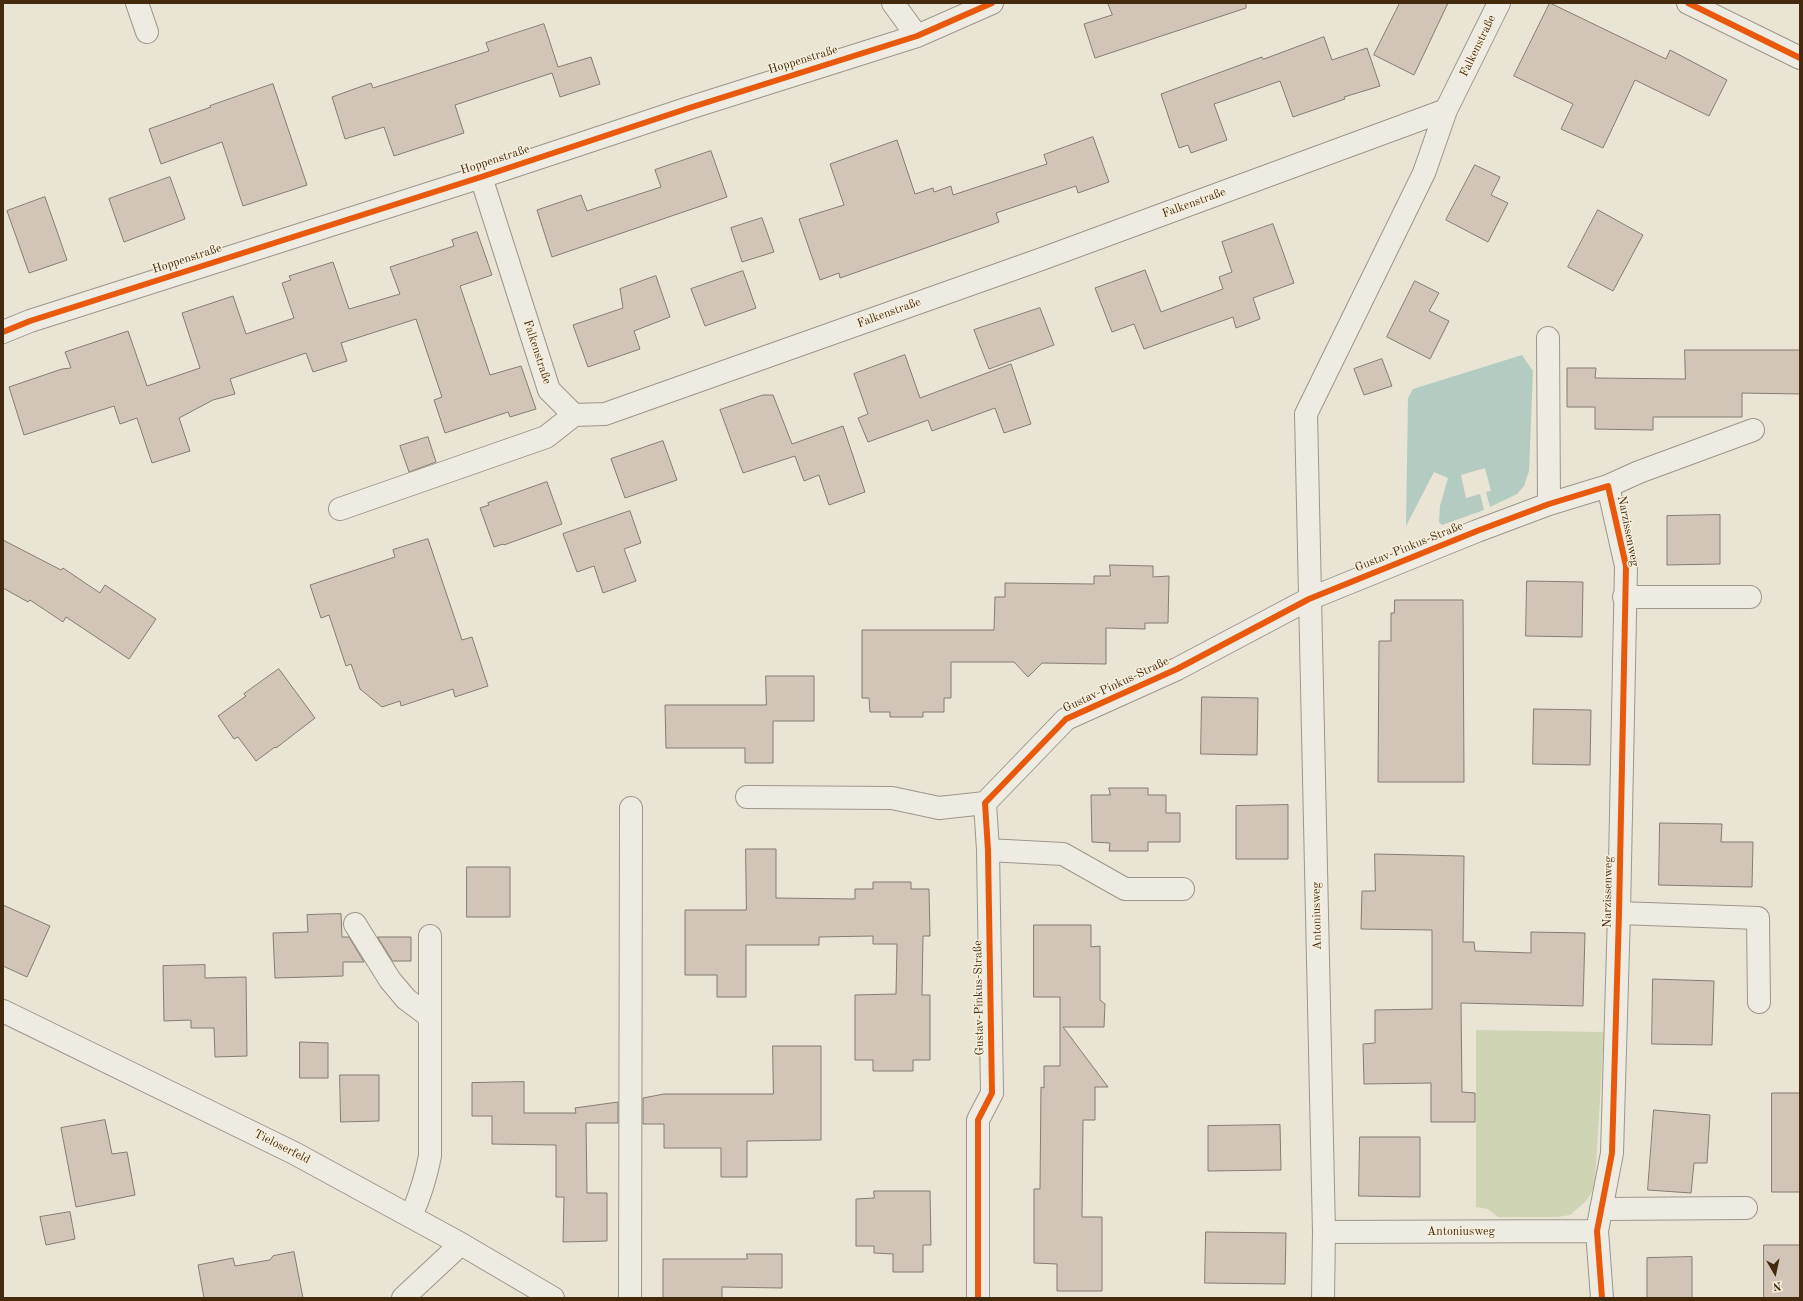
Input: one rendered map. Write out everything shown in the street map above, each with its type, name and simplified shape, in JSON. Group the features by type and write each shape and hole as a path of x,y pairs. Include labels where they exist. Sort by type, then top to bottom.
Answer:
{"street":[{"path":"137,3 147,32"},
{"path":"893,3 917,36"},
{"name":"Hoppenstraße","path":"3,332 30,321 917,36 992,3"},
{"name":"Falkenstraße","path":"1309,600 1306,414 1424,173 1446,110 1499,3"},
{"path":"1688,3 1800,58"},
{"name":"Falkenstraße","path":"481,176 549,390 574,415 605,414 1039,260 1446,110"},
{"path":"1548,338 1549,504"},
{"path":"340,509 546,437 574,415"},
{"name":"Gustav-Pinkus-Straße","path":"978,1298 978,1120 992,1093 988,850 985,803 1066,719 1177,669 1309,600 1477,531 1549,504 1608,486 1639,472 1753,430"},
{"name":"Narzissenweg","path":"1602,1298 1597,1231 1612,1153 1619,913 1624,597 1626,566 1608,486"},
{"path":"1624,597 1750,597"},
{"name":"Antoniusweg","path":"1309,600 1324,1232 1323,1298"},
{"path":"747,797 892,798 939,808 985,803"},
{"path":"630,1298 631,808"},
{"path":"988,850 1063,854 1125,889 1183,889"},
{"path":"1619,913 1758,918 1759,1002"},
{"path":"355,924 390,980 406,999 430,1017"},
{"path":"411,1216 424,1186 430,1156 430,936"},
{"name":"Tieloserfeld","path":"3,1011 294,1153 411,1216 553,1298"},
{"path":"1601,1209 1746,1208"},
{"name":"Antoniusweg","path":"1324,1232 1597,1231"},
{"path":"403,1298 460,1244"}],"shaded area":[{"path":"1522,355 1533,371 1529,471 1524,486 1517,494 1490,507 1486,492 1491,491 1485,468 1461,475 1466,498 1480,494 1484,510 1442,525 1439,522 1440,506 1448,478 1434,472 1406,526 1408,398 1413,389"},
{"path":"1476,1030 1604,1032 1595,1182 1592,1192 1586,1201 1570,1215 1557,1217 1498,1217 1488,1209 1476,1207"}],"building":[{"path":"1108,3 1246,3 1246,8 1095,58 1084,24 1112,15"},
{"path":"1400,3 1448,3 1414,75 1374,55"},
{"path":"1550,3 1666,59 1670,50 1727,80 1709,116 1635,80 1603,148 1561,129 1573,104 1514,76"},
{"path":"544,24 558,67 591,57 600,84 560,97 552,73 455,105 464,133 394,156 384,127 345,139 332,97 371,83 373,88 489,51 486,43"},
{"path":"1324,37 1332,60 1367,48 1380,86 1344,97 1345,99 1293,117 1280,81 1214,104 1227,140 1191,153 1188,145 1179,148 1161,94 1262,57 1263,59"},
{"path":"273,84 307,185 243,206 222,142 161,164 149,129"},
{"path":"1093,137 1109,182 1078,193 1076,186 996,213 999,222 994,224 840,278 839,273 820,280 799,219 844,205 830,164 897,140 915,194 933,188 934,192 951,186 953,195 1047,164 1044,155"},
{"path":"711,151 727,197 552,257 537,210 581,195 587,211 661,187 655,170"},
{"path":"1475,165 1500,177 1491,195 1508,203 1488,242 1446,220"},
{"path":"170,177 185,219 124,242 109,199"},
{"path":"45,197 67,260 29,273 7,211"},
{"path":"1598,210 1643,235 1613,291 1568,267"},
{"path":"762,218 774,252 742,262 731,228"},
{"path":"1273,224 1294,283 1253,298 1260,319 1236,328 1233,317 1144,349 1134,324 1112,332 1095,288 1145,270 1161,312 1223,289 1219,277 1232,272 1222,242"},
{"path":"477,232 492,275 460,286 490,375 521,366 536,409 510,417 508,412 445,433 434,400 442,397 416,319 341,343 347,361 313,372 306,353 230,379 235,394 213,400 179,418 190,451 152,463 137,418 120,424 114,406 24,435 9,387 62,369 71,368 65,352 128,331 147,386 200,368 182,313 233,296 246,334 294,318 282,283 291,280 289,276 333,262 349,309 400,294 390,267 454,246 452,240"},
{"path":"743,271 756,308 705,326 691,289"},
{"path":"656,276 670,317 634,331 640,349 588,367 573,325 623,308 620,289"},
{"path":"1415,281 1439,293 1429,311 1449,321 1430,359 1387,337"},
{"path":"1040,308 1054,345 989,369 974,330"},
{"path":"1685,350 1800,350 1800,394 1742,393 1742,417 1653,417 1653,430 1595,429 1595,407 1567,407 1567,368 1596,368 1595,378 1685,379"},
{"path":"905,355 920,398 1011,364 1031,424 1004,433 995,408 932,431 928,420 868,442 858,418 868,414 854,374"},
{"path":"1382,359 1392,386 1364,395 1354,369"},
{"path":"763,395 773,395 792,444 843,426 865,492 829,505 819,475 804,481 795,456 743,473 720,410"},
{"path":"428,437 436,462 409,472 400,446"},
{"path":"663,441 677,480 625,498 611,459"},
{"path":"547,482 562,524 504,545 494,547 480,508 489,505 488,503"},
{"path":"630,511 641,543 624,549 636,581 603,593 594,566 577,572 563,534"},
{"path":"1720,515 1720,564 1667,565 1667,516"},
{"path":"428,539 462,640 472,637 488,686 455,697 453,689 401,706 400,701 382,707 360,689 351,664 346,666 329,615 321,618 310,585 395,557 393,550"},
{"path":"3,540 61,570 63,568 100,593 105,585 156,619 129,659 66,617 63,622 30,600 28,602 3,588"},
{"path":"1110,565 1153,566 1153,577 1169,576 1168,623 1145,623 1145,629 1106,628 1106,664 1042,663 1028,677 1014,662 951,662 951,698 944,698 944,712 923,712 923,717 890,717 890,712 870,712 869,698 862,698 862,630 994,630 995,597 1005,597 1005,583 1094,584 1094,576 1110,576"},
{"path":"1527,581 1583,582 1582,637 1526,636"},
{"path":"1395,600 1463,600 1464,782 1378,782 1379,641 1391,641 1391,613 1394,613"},
{"path":"279,669 315,718 276,748 275,747 256,761 238,737 234,739 218,716 246,696 244,694"},
{"path":"766,676 814,676 814,721 773,721 773,763 745,763 745,748 666,748 665,705 766,705"},
{"path":"1202,697 1258,698 1257,755 1201,754"},
{"path":"1534,709 1591,710 1590,765 1533,764"},
{"path":"1109,788 1148,788 1148,795 1166,795 1166,813 1180,813 1180,842 1148,842 1148,851 1109,851 1110,843 1092,842 1091,795 1110,795"},
{"path":"1288,805 1288,859 1236,859 1236,806"},
{"path":"1660,823 1722,824 1721,842 1753,842 1752,887 1659,885"},
{"path":"746,849 776,849 776,898 855,899 855,889 873,889 873,882 911,882 911,889 929,889 930,936 923,936 922,995 930,995 930,1060 913,1060 913,1071 873,1071 873,1060 855,1060 855,995 896,994 897,944 873,944 873,936 819,937 819,945 746,945 746,997 717,997 717,975 685,975 685,910 746,910"},
{"path":"1375,854 1464,856 1463,942 1474,942 1475,951 1531,953 1531,932 1585,933 1583,1006 1461,1003 1462,1092 1475,1093 1475,1122 1431,1122 1431,1083 1364,1084 1363,1044 1375,1043 1375,1010 1432,1009 1432,930 1361,929 1362,891 1375,891"},
{"path":"467,867 510,867 510,917 467,917"},
{"path":"3,905 50,926 27,977 3,966"},
{"path":"341,914 342,937 349,937 364,962 343,962 343,976 275,978 273,933 308,932 307,915"},
{"path":"1034,925 1091,925 1091,947 1100,946 1100,1000 1105,1004 1104,1027 1063,1027 1108,1087 1095,1087 1095,1120 1083,1120 1082,1217 1102,1217 1102,1291 1057,1291 1057,1264 1034,1263 1034,1189 1040,1189 1041,1087 1044,1088 1044,1066 1060,1066 1060,997 1034,997"},
{"path":"378,937 411,937 411,961 393,961"},
{"path":"205,965 205,978 246,977 247,1056 215,1057 214,1028 191,1028 191,1020 164,1021 163,966"},
{"path":"1653,979 1714,981 1712,1045 1652,1044"},
{"path":"300,1042 328,1043 328,1078 300,1078"},
{"path":"773,1046 821,1046 821,1140 747,1141 747,1177 721,1177 721,1148 664,1148 664,1124 643,1124 643,1098 664,1094 773,1094"},
{"path":"340,1075 379,1075 379,1121 341,1122"},
{"path":"524,1082 524,1113 576,1113 575,1108 618,1102 618,1123 586,1123 587,1193 607,1193 607,1241 563,1242 564,1197 556,1197 556,1145 492,1144 492,1116 472,1116 472,1083"},
{"path":"1772,1093 1800,1093 1800,1192 1772,1192"},
{"path":"1654,1110 1710,1115 1707,1163 1694,1163 1691,1193 1648,1190"},
{"path":"105,1120 112,1154 127,1152 135,1195 76,1207 61,1128"},
{"path":"1280,1125 1281,1170 1208,1171 1208,1126"},
{"path":"1360,1137 1420,1137 1420,1197 1359,1196"},
{"path":"874,1191 930,1191 931,1245 923,1245 923,1272 893,1272 893,1254 874,1253 874,1246 856,1246 856,1199 874,1198"},
{"path":"70,1212 75,1239 46,1245 40,1217"},
{"path":"1206,1232 1286,1233 1285,1284 1205,1283"},
{"path":"1764,1245 1800,1245 1800,1298 1764,1298"},
{"path":"294,1252 303,1298 204,1298 198,1265 233,1258 235,1266 270,1260 273,1256"},
{"path":"747,1254 782,1254 782,1288 722,1287 722,1298 663,1298 663,1259 747,1259"},
{"path":"1692,1257 1692,1298 1647,1298 1647,1258"}],"cycle path":[{"path":"3,332 30,321 917,36 992,3"},
{"path":"1688,3 1800,58"},
{"path":"978,1298 978,1120 992,1093 988,850 985,803 1066,719 1177,669 1309,599 1477,531 1549,504 1608,486 1626,566 1619,913 1612,1153 1597,1231 1602,1298"}]}
